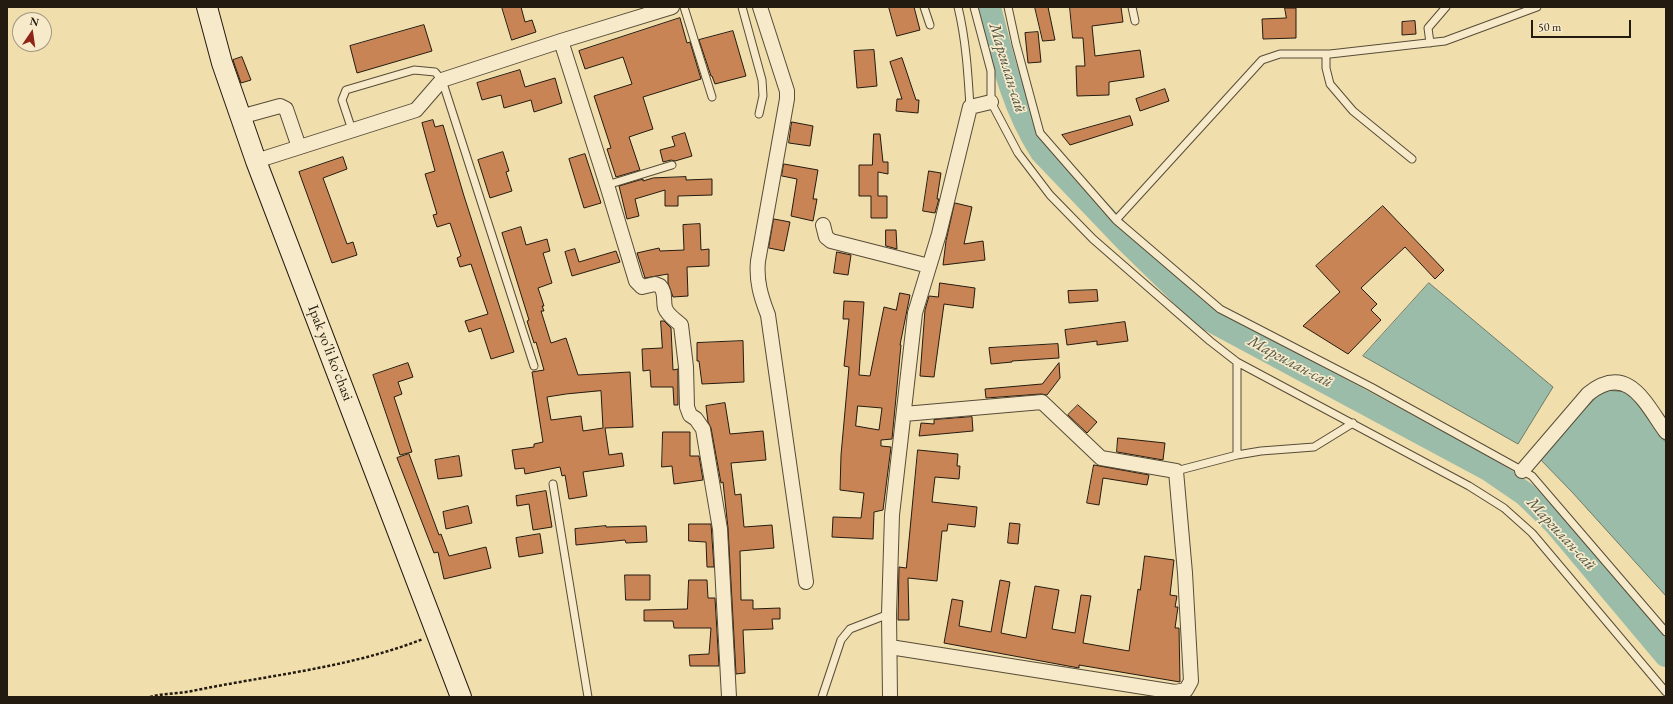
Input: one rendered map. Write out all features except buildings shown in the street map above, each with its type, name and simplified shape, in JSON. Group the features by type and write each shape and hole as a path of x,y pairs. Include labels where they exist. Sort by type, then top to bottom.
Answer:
{"main road":[{"name":"Ipak yo'li ko'chasi","path":"207,7 222,63 256,161 461,697"}],"street":[{"path":"256,161 416,110 442,80 672,7"},
{"path":"760,7 787,91 787,99 758,261 757,275 760,293 768,315 806,582"},
{"path":"561,41 636,281 642,286 655,284 660,286 663,289 665,308 670,316 681,325 686,367 687,407 690,414 696,419 703,429 720,529 729,697"},
{"path":"890,697 889,614 892,515 915,313 940,226 970,107 991,102"},
{"path":"240,117 280,106 286,109 299,147"},
{"path":"823,225 826,237 831,241 929,266"},
{"path":"1522,471 1588,394 1596,388 1610,382 1620,382 1628,385 1638,394 1666,432"},
{"path":"890,647 1175,692 1186,690 1191,681 1185,573 1176,471 1101,458 1042,402 904,414"}],"lane":[{"path":"684,7 712,97"},
{"path":"742,7 762,80 763,96 759,114"},
{"path":"924,7 930,24"},
{"path":"958,7 962,22 970,107"},
{"path":"974,7 991,71 991,102 1018,153 1050,195 1093,239 1210,341 1237,362 1469,486 1504,508 1532,533 1666,692"},
{"path":"1008,7 1016,44 1040,133 1116,220 1220,309 1371,387 1532,476 1666,632"},
{"path":"1132,7 1135,21"},
{"path":"1430,43 1428,28 1446,7"},
{"path":"1116,220 1262,60 1280,54 1326,54 1445,41 1537,7"},
{"path":"1326,54 1326,68 1330,84 1353,111 1412,159"},
{"path":"352,130 342,100 346,90 414,70 435,72 442,80 534,366"},
{"path":"607,185 672,165"},
{"path":"1237,362 1238,455"},
{"path":"1176,471 1238,455 1261,451 1314,447 1353,423"},
{"path":"553,484 588,697"},
{"path":"822,697 841,640 850,629 889,614"}],"path":[{"path":"150,697 354,662 404,647 438,634"}],"shaded area":[{"path":"1429,283 1553,387 1518,444 1363,356"},
{"path":"1604,390 1629,392 1666,443 1666,596 1572,492 1538,457"}],"waterway":[{"name":"Маргилан-сай","path":"989,7 1004,63 1016,100 1023,118 1042,152 1127,241 1205,317 1490,470 1525,494 1555,523 1666,655"}]}
